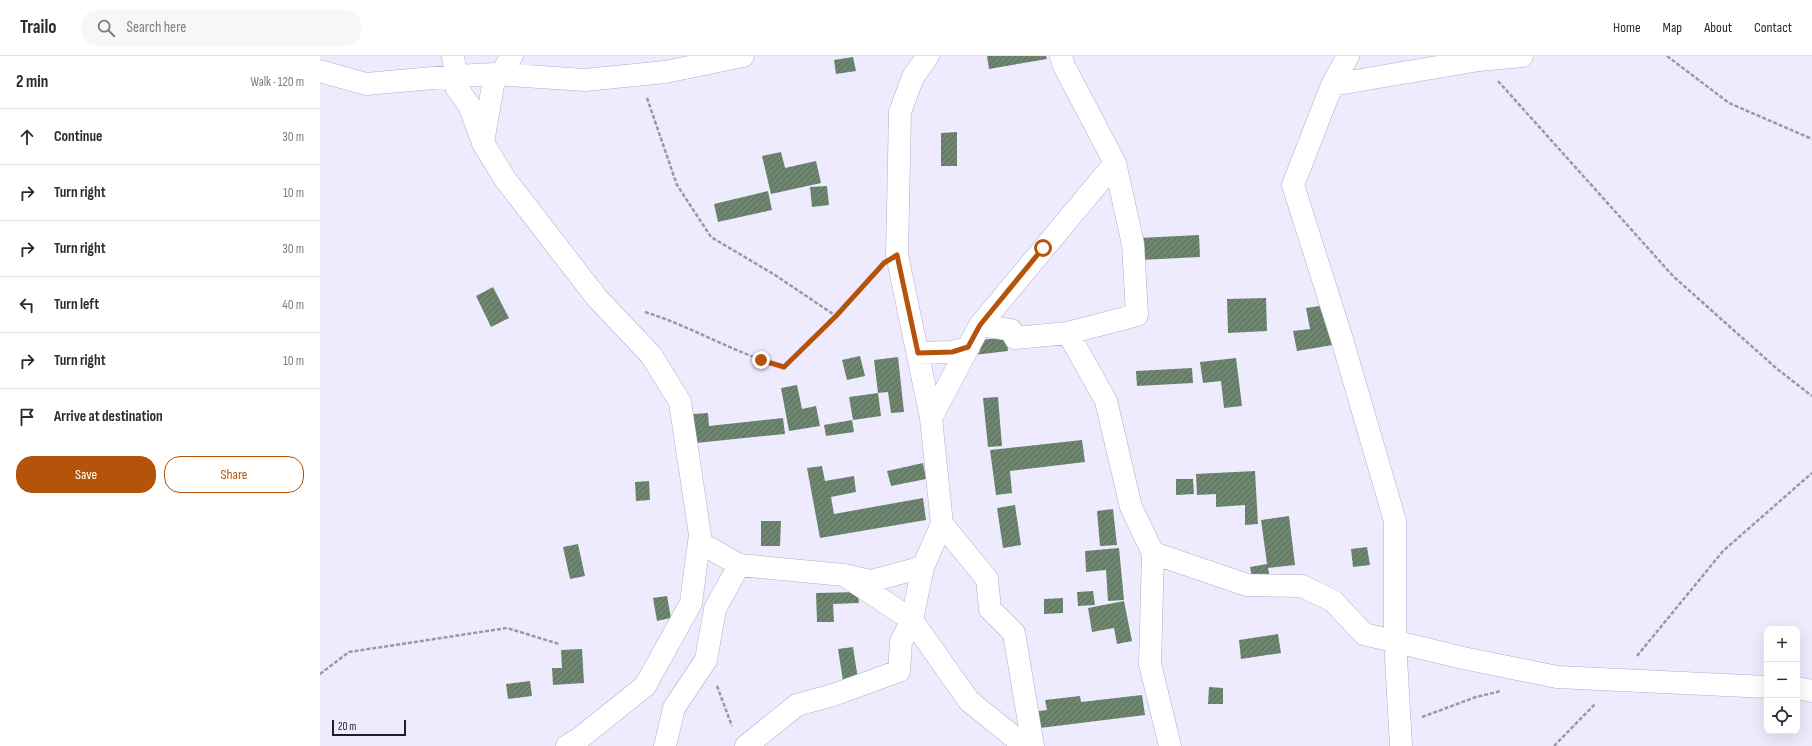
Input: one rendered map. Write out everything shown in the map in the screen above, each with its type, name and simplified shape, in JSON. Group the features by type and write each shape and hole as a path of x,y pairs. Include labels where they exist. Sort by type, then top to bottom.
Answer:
{"street":[{"path":"482,143 498,74 512,56"},
{"path":"320,71 366,84 455,66 498,74 585,80 665,72 743,56"},
{"path":"740,740 797,705 833,695 899,671 901,642 912,620 923,567 942,524 931,418 897,255 900,112 913,77 928,56"},
{"path":"980,325 1012,330 1015,338 1068,333 1137,315 1133,244 1114,163 1064,66 1061,56"},
{"path":"1348,56 1332,85 1292,185 1341,336 1395,521 1395,641 1402,746"},
{"path":"1332,85 1476,58 1522,56"},
{"path":"455,66 456,87 469,105 482,143 505,179 597,298 651,355 680,402 700,535 691,603 645,686 580,738 567,746"},
{"path":"931,418 980,325 1114,163"},
{"path":"1068,333 1106,401 1131,506 1153,553 1150,664 1170,746"},
{"path":"918,353 952,352 968,347"},
{"path":"942,524 987,579 990,609 1014,633 1033,746"},
{"path":"699,542 739,565 844,575 871,581 923,567"},
{"path":"1153,553 1247,585 1302,586 1333,601 1364,634 1463,658 1557,677 1764,687"},
{"path":"665,746 674,708 706,660 715,609 739,565"},
{"path":"844,575 912,620 968,701 1025,746"},
{"path":"1800,689 1812,691"}],"path":[{"path":"1667,56 1729,103 1812,139"},
{"path":"1476,58 1672,276 1776,368 1812,396"},
{"path":"640,75 677,185 711,237 775,275 836,316"},
{"path":"640,311 669,320 761,360 784,367 836,316 884,263 897,255"},
{"path":"1554,746 1618,680 1723,551 1812,473"},
{"path":"320,674 349,652 507,628 559,644"},
{"path":"706,660 740,740"},
{"path":"1401,724 1476,697 1505,690"}],"building":[{"path":"987,56 1046,56 1047,59 989,69"},
{"path":"853,57 856,71 836,74 834,60"},
{"path":"957,132 957,166 941,166 941,133"},
{"path":"781,152 785,168 816,161 821,183 771,194 762,156"},
{"path":"827,186 829,205 812,207 810,187"},
{"path":"768,191 772,210 718,222 714,204"},
{"path":"1199,235 1200,257 1140,260 1139,238"},
{"path":"493,287 509,318 491,327 476,296"},
{"path":"1266,298 1267,331 1228,333 1227,299"},
{"path":"1327,305 1333,345 1297,351 1293,331 1310,329 1306,308"},
{"path":"1007,337 1008,351 974,355 972,341"},
{"path":"860,356 865,376 847,380 842,360"},
{"path":"898,357 904,412 891,413 888,392 878,393 874,360"},
{"path":"1236,358 1242,406 1224,408 1221,381 1203,383 1200,362"},
{"path":"1192,368 1193,383 1137,386 1136,371"},
{"path":"797,385 802,409 816,406 820,426 789,431 781,388"},
{"path":"878,393 881,416 853,420 849,397"},
{"path":"998,397 1002,446 988,447 983,398"},
{"path":"708,413 709,426 783,418 785,434 696,443 693,414"},
{"path":"852,420 854,432 826,436 824,425"},
{"path":"1082,440 1085,462 1010,471 1012,493 996,495 990,450"},
{"path":"923,463 926,479 891,486 887,471"},
{"path":"822,466 825,481 854,476 856,492 831,497 834,514 923,498 926,520 820,538 807,468"},
{"path":"1255,471 1258,524 1245,525 1245,505 1216,507 1216,494 1197,495 1196,474"},
{"path":"1176,479 1193,479 1194,494 1176,495"},
{"path":"649,481 650,500 636,501 635,482"},
{"path":"1015,505 1021,545 1003,548 997,508"},
{"path":"1113,509 1117,545 1100,546 1097,511"},
{"path":"1289,516 1295,565 1268,568 1270,579 1253,583 1250,567 1267,564 1261,520"},
{"path":"761,521 781,521 780,546 761,546"},
{"path":"578,544 585,576 570,579 563,547"},
{"path":"1367,547 1370,565 1353,567 1351,549"},
{"path":"1119,548 1124,600 1108,601 1106,570 1086,572 1085,551"},
{"path":"1093,591 1095,605 1078,606 1077,592"},
{"path":"858,592 859,603 833,604 834,622 817,622 816,593"},
{"path":"667,596 671,618 657,621 653,598"},
{"path":"1063,598 1063,613 1044,614 1044,599"},
{"path":"1124,601 1132,641 1117,644 1114,628 1092,632 1088,608"},
{"path":"1278,634 1281,653 1241,659 1239,640"},
{"path":"853,647 858,679 843,681 838,649"},
{"path":"582,649 584,683 553,685 552,668 562,668 561,650"},
{"path":"530,681 532,696 508,699 506,684"},
{"path":"1209,687 1223,688 1223,704 1208,704"},
{"path":"1142,695 1145,715 1032,729 1030,712 1047,710 1045,700 1080,696 1081,702"}],"route":[{"path":"761,360 784,367 836,316 884,263 897,255 918,353 952,352 968,347 980,325 1043,248"}]}
